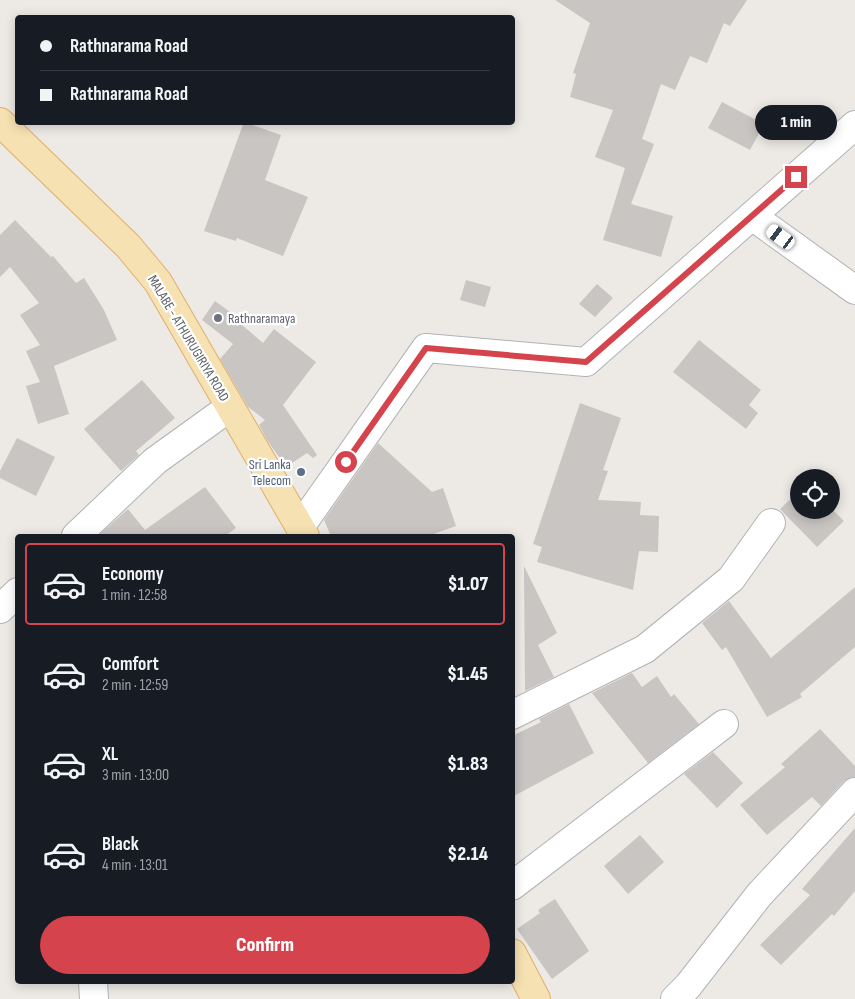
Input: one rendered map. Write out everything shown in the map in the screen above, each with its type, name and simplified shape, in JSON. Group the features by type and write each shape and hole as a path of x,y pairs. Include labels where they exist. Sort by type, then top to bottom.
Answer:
{"main road":[{"name":"MALABE - ATHURUGIRIYA ROAD","path":"0,122 128,246 158,282 303,532"},
{"path":"515,958 536,999"}],"street":[{"path":"303,532 426,348 586,362 855,125"},
{"path":"752,216 855,290"},
{"path":"78,534 155,461 230,407"},
{"path":"515,714 645,649 731,579 771,523"},
{"path":"0,609 15,595"},
{"path":"515,884 724,724"},
{"path":"674,999 688,986 759,895 855,792"},
{"path":"93,984 94,999"}],"building":[{"path":"555,0 747,0 730,26 724,23 707,63 690,56 675,90 661,84 642,139 654,144 631,204 673,216 661,257 603,240 625,168 595,157 613,110 570,97 576,74 573,73 590,23"},
{"path":"722,102 764,124 750,150 708,128"},
{"path":"243,125 253,125 281,135 265,180 308,197 283,256 237,238 236,241 204,231"},
{"path":"15,220 51,257 53,256 76,283 84,278 104,310 117,340 54,366 69,414 38,424 26,386 40,382 26,351 40,345 20,315 39,303 10,267 0,277 0,235"},
{"path":"466,280 491,287 485,307 460,300"},
{"path":"597,284 613,298 595,317 579,304"},
{"path":"215,301 234,315 233,317 263,343 274,329 316,362 283,405 317,455 313,458 307,453 286,467 267,440 259,425 265,420 248,407 220,359 233,344 202,320"},
{"path":"699,340 761,390 749,405 758,413 746,429 673,372"},
{"path":"142,380 175,418 136,451 139,455 121,471 84,429"},
{"path":"580,403 621,418 603,470 608,471 598,500 641,502 640,515 659,516 658,552 639,551 633,590 537,562 542,547 533,544"},
{"path":"17,438 55,457 36,496 0,478 0,471"},
{"path":"378,443 432,492 443,488 456,526 434,534 330,534 324,520"},
{"path":"205,487 236,528 228,534 100,534 128,509 145,530"},
{"path":"790,500 790,519 840,519 840,517 844,521 817,547 780,509"},
{"path":"524,566 557,633 538,645 554,677 525,691"},
{"path":"855,587 855,647 800,694 802,697 767,717 726,647 722,650 702,623 729,601 771,658"},
{"path":"632,673 642,687 657,676 671,697 674,694 699,724 648,763 592,693"},
{"path":"569,704 594,753 515,795 515,735 541,722 539,719"},
{"path":"820,729 855,766 855,777 844,781 821,806 812,797 767,835 740,805 785,767 781,764"},
{"path":"713,752 743,783 717,808 684,774"},
{"path":"855,828 855,891 834,916 832,914 781,965 760,945 810,895 802,889"},
{"path":"640,835 664,862 628,894 604,866"},
{"path":"555,899 589,951 552,979 517,929 540,913 538,910"}],"place":[{"name":"Rathnaramaya","path":"218,318"},
{"name":"Sri Lanka Telecom","path":"301,472"}],"route":[{"path":"346,462 426,348 586,362 796,177"}]}
